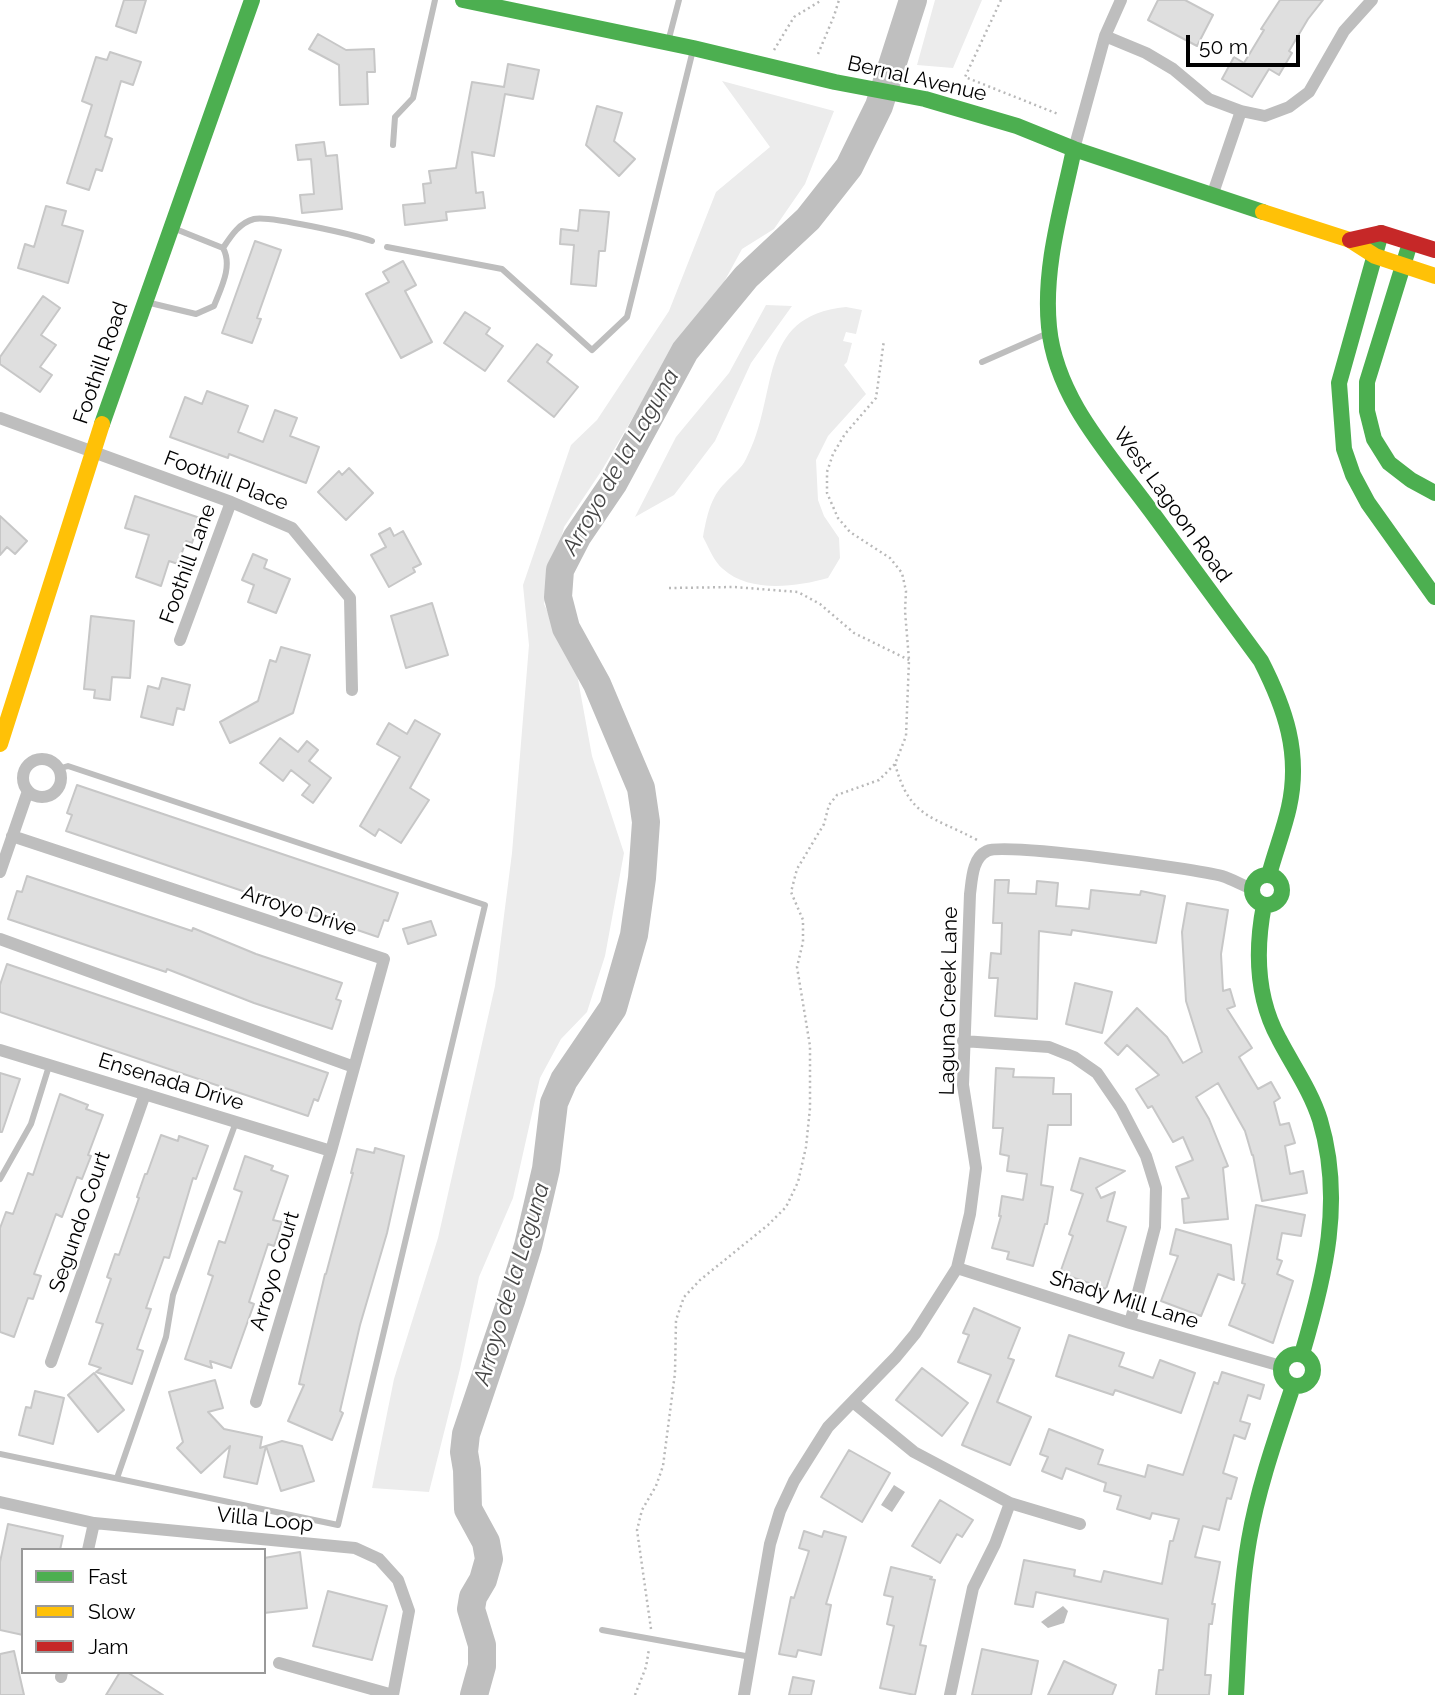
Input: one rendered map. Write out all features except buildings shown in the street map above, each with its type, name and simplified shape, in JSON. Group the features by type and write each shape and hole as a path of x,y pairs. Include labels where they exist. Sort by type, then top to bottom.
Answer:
{"main road":[{"name":"Foothill Road","path":"0,744 92,451 252,0"},
{"name":"Bernal Avenue","path":"463,0 668,42 835,82 925,99 1017,126 1074,149 1350,240 1375,256 1435,276"},
{"name":"West Lagoon Road","path":"1074,149 1047,292 1049,332 1062,382 1079,413 1261,661 1279,695 1290,726 1294,762 1291,798 1269,875 1279,881 1281,895 1272,904 1264,905 1257,961 1262,994 1273,1028 1308,1089 1320,1118 1329,1153 1333,1188 1329,1253 1302,1354 1311,1362 1312,1376 1305,1384 1293,1386 1254,1514 1245,1562 1236,1695"},
{"path":"1381,233 1339,383 1344,449 1353,475 1368,503 1435,597"},
{"path":"1350,240 1381,233 1435,250"},
{"path":"1410,243 1367,382 1367,411 1374,439 1389,463 1411,480 1435,493"},
{"path":"1264,905 1255,900 1252,889 1258,877 1269,875"},
{"path":"1293,1386 1283,1379 1281,1366 1286,1357 1302,1354"}],"street":[{"path":"1074,149 1105,36 1121,0"},
{"path":"1105,36 1146,53 1173,69 1209,99 1241,111 1265,116 1289,107 1309,92 1344,31 1372,0"},
{"path":"1212,196 1241,111"},
{"name":"Foothill Place","path":"0,418 231,502 292,528 350,598 352,690"},
{"name":"Foothill Lane","path":"180,640 231,502"},
{"path":"0,872 27,791 23,779 28,765 45,759 55,764 61,777 57,791 43,797 27,791"},
{"name":"Arroyo Drive","path":"12,836 384,959 331,1151"},
{"path":"986,851 999,848 1019,849 1154,865 1222,876 1252,889"},
{"name":"Laguna Creek Lane","path":"744,1695 770,1544 780,1511 809,1454 828,1427 915,1334 957,1268 970,1214 976,1168 963,1085 963,1041 973,872 986,851"},
{"path":"0,939 354,1068"},
{"path":"963,1041 1049,1047 1074,1057 1097,1073 1121,1108 1146,1156 1156,1188 1156,1227 1130,1323"},
{"name":"Ensenada Drive","path":"0,1050 331,1151"},
{"name":"Segundo Court","path":"51,1362 145,1094"},
{"name":"Arroyo Court","path":"256,1402 331,1151"},
{"name":"Shady Mill Lane","path":"957,1268 1130,1323 1281,1366"},
{"path":"853,1402 914,1452 1010,1503 1080,1524"},
{"name":"Villa Loop","path":"0,1502 94,1523 355,1549 379,1559 398,1580 409,1611 393,1695"},
{"path":"950,1695 973,1588 995,1544 1010,1503"},
{"path":"88,1548 94,1523"},
{"path":"279,1663 393,1695"}],"lane":[{"path":"393,145 395,117 413,98 435,0"},
{"path":"668,42 679,0"},
{"path":"387,247 502,269 592,351 627,317 693,48"},
{"path":"223,248 236,229 256,218 354,235 372,241"},
{"path":"145,302 196,314 214,306 226,275 226,254 223,248 171,228"},
{"path":"982,362 1049,332"},
{"path":"0,1454 338,1525 485,905 68,766 58,769"},
{"path":"0,1179 31,1124 50,1065"},
{"path":"117,1478 166,1337 173,1295 236,1122"},
{"path":"602,1630 751,1657"}],"path":[{"path":"765,65 794,17 822,0"},
{"path":"818,54 839,0"},
{"path":"1001,0 965,77 1058,114"},
{"path":"635,1695 646,1667 652,1639 637,1530 642,1510 656,1486 663,1466 675,1373 676,1320 684,1297 700,1280 768,1226 786,1207 798,1182 806,1147 810,1108 810,1046 797,967 803,943 803,920 791,892 797,869 824,824 829,805 837,794 879,780 895,764 906,736 909,660 906,591 902,573 890,558 866,545 850,532 838,518 827,493 827,472 834,454 845,434 876,398 884,340"},
{"path":"669,587 734,587 797,592 820,604 854,633 909,660"},
{"path":"895,764 908,799 925,815 981,842 986,851"}],"shaded area":[{"path":"935,0 982,0 953,68 917,65"},
{"path":"722,81 834,111 805,184 774,229 742,249 724,282 677,342 602,470 564,527 544,604 577,674 592,756 624,853 605,956 587,1012 561,1039 540,1078 513,1198 479,1277 460,1369 429,1492 372,1488 394,1379 438,1238 495,986 512,853 529,645 523,585 571,445 597,420 669,311 716,192 770,147"},
{"path":"766,305 792,306 751,363 715,441 674,495 635,517 676,437 729,373"},
{"path":"846,307 862,310 856,334 846,332 843,341 852,343 844,365 866,394 828,436 816,460 818,500 824,516 839,538 840,558 828,578 802,584 773,586 746,582 720,566 703,537 710,508 720,489 746,459 783,342 797,326 817,313"},
{"path":"894,1485 905,1492 892,1512 881,1505"},
{"path":"1063,1606 1068,1611 1064,1623 1048,1628 1041,1622"}],"waterway":[{"name":"Arroyo de la Laguna","path":"474,1695 482,1666 482,1645 471,1609 473,1597 483,1580 489,1559 486,1542 468,1509 464,1452 466,1434 528,1246 546,1169 554,1103 564,1080 613,1008 634,935 642,878 646,822 641,788 597,684 566,628 558,597 560,570 577,537 613,484 685,351 746,277 808,219 849,167 879,106 913,0"}],"traffic: fast":[{"path":"102,424 252,0"},
{"path":"463,0 693,48 835,82 925,99 1017,126 1074,149 1263,212"},
{"path":"1074,149 1051,260 1048,305 1054,353 1062,378 1087,425 1261,661 1277,696 1288,731 1293,768 1287,816 1269,875"},
{"path":"1381,233 1339,383 1344,449 1353,475 1368,503 1435,597"},
{"path":"1410,243 1367,382 1367,411 1374,439 1389,463 1411,480 1435,493"},
{"path":"1267,875 1278,879 1282,890 1278,901 1267,905 1256,901 1252,890 1256,879 1267,875"},
{"path":"1264,905 1259,957 1266,1007 1271,1023 1316,1109 1327,1150 1331,1179 1329,1238 1318,1296 1302,1354"},
{"path":"1297,1354 1309,1358 1313,1370 1309,1382 1297,1386 1285,1382 1281,1370 1285,1358 1297,1354"},
{"path":"1236,1695 1242,1598 1249,1540 1262,1482 1293,1386"}],"traffic: slow":[{"path":"1263,212 1350,240 1375,256 1435,276"},
{"path":"0,744 102,424"}],"traffic: jam":[{"path":"1350,240 1381,233 1435,250"}]}
